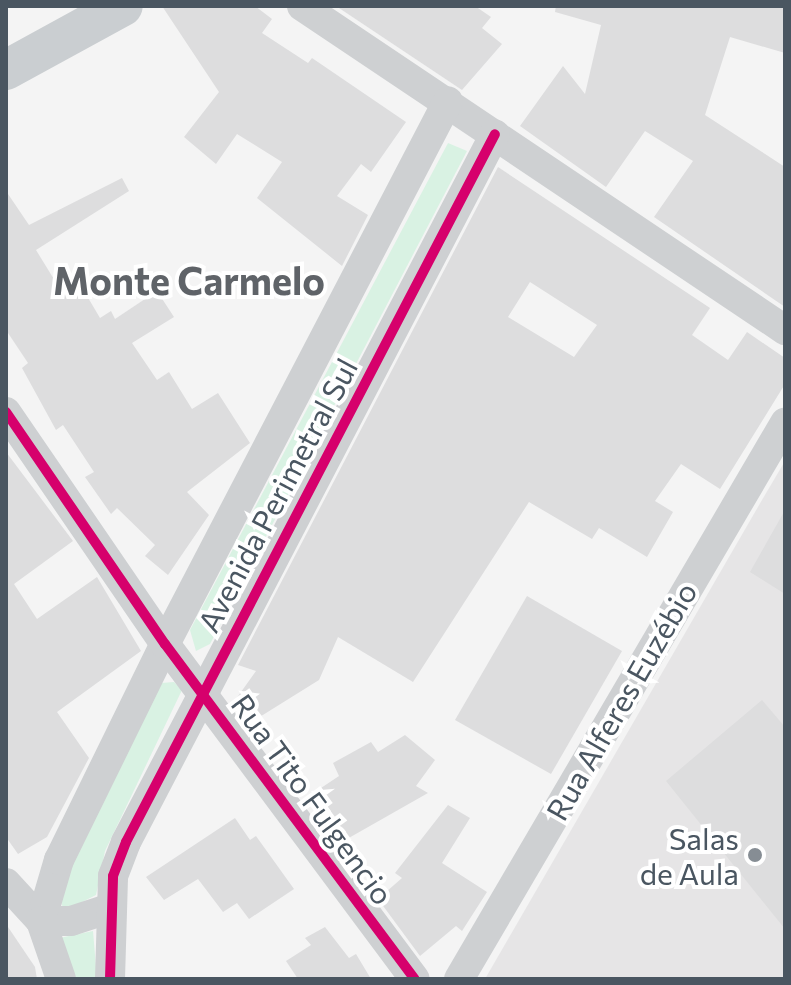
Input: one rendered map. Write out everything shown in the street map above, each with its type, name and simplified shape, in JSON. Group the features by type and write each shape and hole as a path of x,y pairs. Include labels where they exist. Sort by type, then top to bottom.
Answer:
{"main road":[{"path":"6,39 74,6"},
{"path":"6,70 123,6"}],"street":[{"path":"302,6 448,101 785,330"},
{"name":"Avenida Perimetral Sul","path":"41,921 59,860 165,644 448,101"},
{"name":"Avenida Perimetral Sul","path":"110,979 113,876 126,842 202,689 495,134"},
{"name":"Rua Tito Fulgencio","path":"7,415 165,644 202,689 415,979"},
{"name":"Rua Alferes Euzébio","path":"459,979 785,423"},
{"path":"6,883 41,921 61,979"},
{"path":"41,921 71,921 111,908"}],"shaded area":[{"path":"785,461 785,979 485,979 762,500"}],"green space":[{"path":"448,143 467,151 210,644 196,651 190,630"},
{"path":"174,682 182,690 105,851 96,895 64,911 60,899 68,866 161,683"},
{"path":"93,931 97,979 75,979 59,938"}],"building":[{"path":"162,6 255,6 272,19 262,33 308,63 312,58 406,122 371,172 361,164 337,196 368,215 342,266 257,198 282,162 237,134 216,164 184,137 219,92"},
{"path":"336,6 475,6 491,17 482,28 502,44 462,90"},
{"path":"556,6 785,6 785,53 730,37 705,115 785,167 785,307 654,217 693,161 645,131 606,187 520,126 563,66 585,94 601,25 555,12"},
{"path":"498,167 710,308 692,335 728,360 747,332 785,358 785,384 720,489 681,464 655,501 673,512 647,557 599,528 592,539 529,502 413,682 338,637 319,680 253,721 236,699 256,671 238,665","holes":["530,282 597,325 574,357 508,317"]},
{"path":"122,178 129,191 36,250 60,289 77,279 100,318 111,311 115,319 157,291 174,317 132,343 157,380 169,372 192,409 218,393 250,443 187,492 209,515 168,575 145,556 155,545 117,508 111,514 85,477 94,472 63,425 56,430 22,368 28,363 6,330 6,191 29,225"},
{"path":"6,452 73,541 14,584 37,619 97,577 141,651 57,712 89,758 47,837 18,854 6,837"},
{"path":"785,510 785,594 750,572"},
{"path":"527,596 622,651 551,774 455,720"},
{"name":"Salas de Aula","path":"762,700 785,727 785,929 666,781"},
{"path":"405,735 435,760 416,786 428,793 347,839 318,790 339,776 333,763 371,742 378,752"},
{"path":"448,805 470,818 442,863 487,892 462,931 456,926 420,956 378,899 402,878 395,873"},
{"path":"235,818 250,840 256,836 294,889 249,919 237,903 223,912 198,879 164,900 146,877"},
{"path":"6,924 35,967 37,979 6,979"},
{"path":"325,927 349,958 356,954 371,979 298,979 286,961 311,945 305,938"}],"cycle path":[{"path":"110,979 113,876 126,842 495,134"},
{"path":"6,412 165,644 415,979"}],"place":[{"name":"Salas de Aula","path":"755,855"}],"district":[{"name":"Monte Carmelo","path":"189,280"}]}
